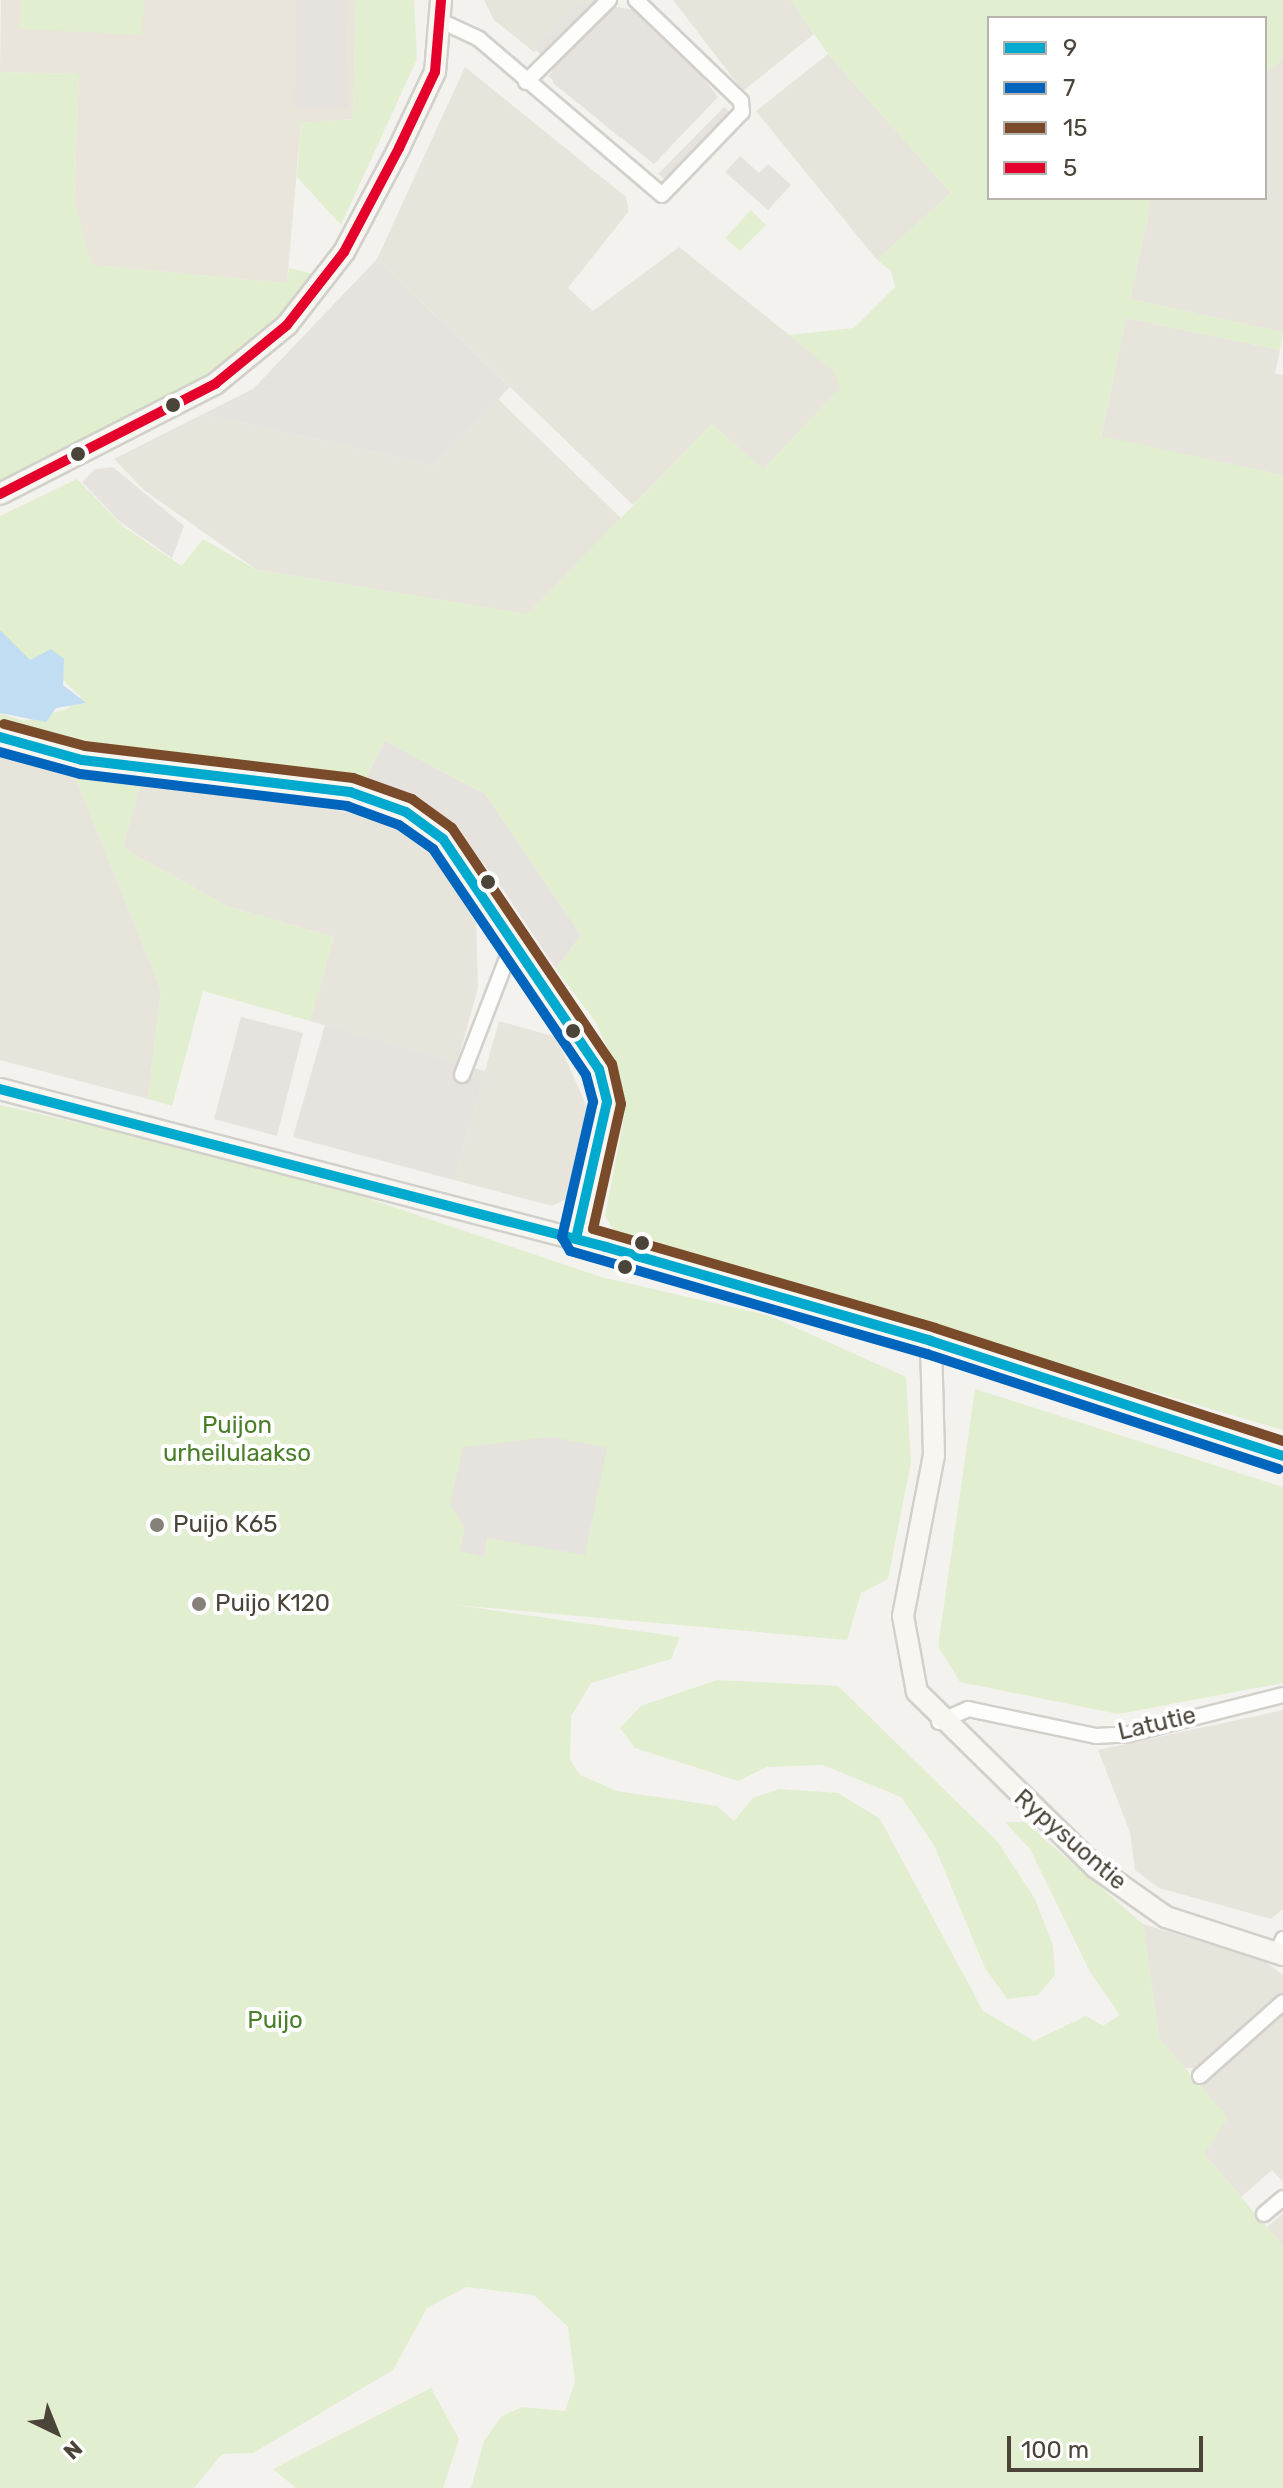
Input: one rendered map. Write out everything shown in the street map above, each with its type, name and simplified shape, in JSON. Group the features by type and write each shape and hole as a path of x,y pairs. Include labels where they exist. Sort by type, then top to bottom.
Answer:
{"street":[{"path":"0,494 204,390 287,325 344,252 399,148 435,72 443,22 441,0"},
{"path":"526,82 609,0"},
{"path":"443,22 479,39 662,195 742,112 741,101 636,0"},
{"path":"0,737 82,760 350,792 406,812 443,839 571,1020 599,1069 607,1102 576,1239"},
{"path":"462,1075 514,940"},
{"path":"0,1089 576,1239 931,1341 1283,1456"},
{"name":"Rypysuontie","path":"931,1341 934,1455 908,1587 908,1666 939,1722 1095,1867 1166,1917 1281,1948"},
{"name":"Latutie","path":"939,1722 968,1709 1096,1736 1129,1734 1283,1695"},
{"path":"1200,2076 1283,2002"},
{"path":"1264,2214 1283,2198"}],"shaded area":[{"path":"1,0 356,0 353,119 301,123 287,283 91,265 74,200 79,74 0,72"},
{"path":"296,0 346,0 348,107 295,108"},
{"path":"484,0 601,0 534,52 494,20"},
{"path":"583,0 594,7 544,58 535,49"},
{"path":"673,0 791,0 814,34 743,91"},
{"path":"609,6 652,12 718,97 654,164 553,83 552,68"},
{"path":"607,18 675,83 620,138 548,76"},
{"path":"828,54 951,193 877,260 756,111"},
{"path":"1283,58 1283,332 1130,299 1152,200 1267,200 1267,72"},
{"path":"465,67 626,197 629,211 568,288 593,311 679,247 847,381 763,470 712,424 633,505 377,259"},
{"path":"724,107 732,114 667,181 658,174"},
{"path":"740,156 759,173 768,164 791,185 768,210 725,172"},
{"path":"377,259 510,387 434,465 203,414 253,389"},
{"path":"391,311 412,331 308,438 287,418"},
{"path":"1126,318 1280,350 1275,373 1283,375 1283,475 1101,437"},
{"path":"419,335 440,356 373,426 352,406"},
{"path":"449,360 474,384 415,447 390,424"},
{"path":"498,399 621,518 528,614 257,570 144,490 114,459 203,414 434,465"},
{"path":"113,467 184,526 172,558 119,521 82,482 95,469"},
{"path":"385,741 485,794 581,935 556,969 494,876 439,814 366,777"},
{"path":"0,753 74,774 161,990 148,1099 0,1060"},
{"path":"141,782 308,801 394,826 437,860 476,918 478,988 457,1063 310,1021 334,937 227,906 123,848"},
{"path":"241,1017 303,1033 277,1136 214,1119"},
{"path":"499,1021 556,1037 590,1114 566,1199 552,1206 454,1180"},
{"path":"325,1025 485,1071 454,1180 293,1137"},
{"path":"421,1066 438,1071 411,1158 394,1153"},
{"path":"449,1071 468,1077 441,1171 422,1166"},
{"path":"552,1437 607,1448 585,1555 487,1538 484,1557 460,1551 465,1528 450,1504 463,1447"},
{"path":"1283,1710 1283,1909 1271,1919 1159,1888 1135,1870 1130,1832 1098,1750"},
{"path":"1143,1924 1263,1960 1283,1975 1283,1999 1199,2068 1184,2068 1159,2038"},
{"path":"1283,2014 1283,2182 1272,2170 1241,2197 1204,2154 1200,2084"},
{"path":"1283,2213 1283,2246 1267,2227"}],"green space":[{"path":"21,0 144,0 142,35 20,29"},
{"path":"356,0 414,0 417,59 341,225 297,177 301,123 353,119"},
{"path":"791,0 1283,0 1283,58 1267,72 1267,16 987,16 987,200 1152,200 1130,299 1283,332 1280,350 1126,318 1101,436 1283,475 1283,1430 617,1235 605,1216 625,1112 621,1077 595,1021 556,969 581,935 485,794 385,741 366,777 73,752 0,732 0,713 24,721 67,709 81,697 39,657 30,661 14,650 0,630 0,516 77,479 124,527 182,566 203,539 257,570 528,614 712,424 763,470 840,388 833,370 789,335 854,328 895,287 891,271 877,260 951,193 828,54"},
{"path":"0,72 79,74 74,200 91,265 287,283 289,268 314,274 259,341 192,390 0,481"},
{"path":"751,210 766,225 740,251 725,238"},
{"path":"74,774 141,782 123,848 227,906 334,937 310,1021 203,991 172,1106 148,1099 161,990"},
{"path":"0,1105 281,1169 601,1277 770,1316 906,1377 911,1462 888,1579 861,1593 847,1640 456,1605 680,1637 671,1659 591,1683 571,1717 570,1760 580,1775 617,1791 717,1806 734,1821 753,1798 779,1789 838,1793 880,1819 983,2011 1034,2041 1086,2016 1103,2026 1120,2015 1090,1972 1030,1849 1005,1822 1025,1822 1143,1924 1159,2038 1228,2118 1204,2154 1283,2246 1283,2488 471,2488 484,2441 502,2416 522,2407 565,2411 575,2382 568,2327 534,2295 466,2287 427,2308 393,2370 253,2453 222,2454 194,2488 0,2488"},
{"path":"975,1389 1283,1487 1283,1683 1118,1714 960,1682 938,1646"},
{"path":"717,1680 838,1686 997,1841 1035,1899 1053,1946 1055,1975 1038,1995 1007,1999 985,1968 934,1845 901,1797 823,1765 767,1767 738,1781 635,1748 620,1728 641,1706"},
{"path":"431,2388 459,2439 443,2488 296,2488 273,2469"}],"water":[{"path":"0,630 30,660 51,649 64,659 63,685 86,703 56,708 46,722 0,713"}],"transit line":[{"name":"5","path":"0,494 215,384 287,325 344,252 399,148 435,72 441,0"},
{"name":"15","path":"4,724 85,746 353,778 412,799 452,828 612,1064 621,1104 593,1229 935,1328 1283,1441"},
{"name":"9","path":"0,737 82,760 350,792 406,812 443,839 599,1069 607,1102 576,1239"},
{"name":"7","path":"0,752 80,774 347,806 399,825 433,849 586,1075 593,1102 562,1237 570,1251 927,1354 1279,1469"},
{"name":"9","path":"0,1089 606,1247 931,1341 1283,1456"}],"place":[{"name":"Puijo K65","path":"157,1525"},
{"name":"Puijo K120","path":"199,1604"}],"park label":[{"name":"Puijon urheilulaakso","path":"237,1440"},
{"name":"Puijo","path":"275,2021"}]}
